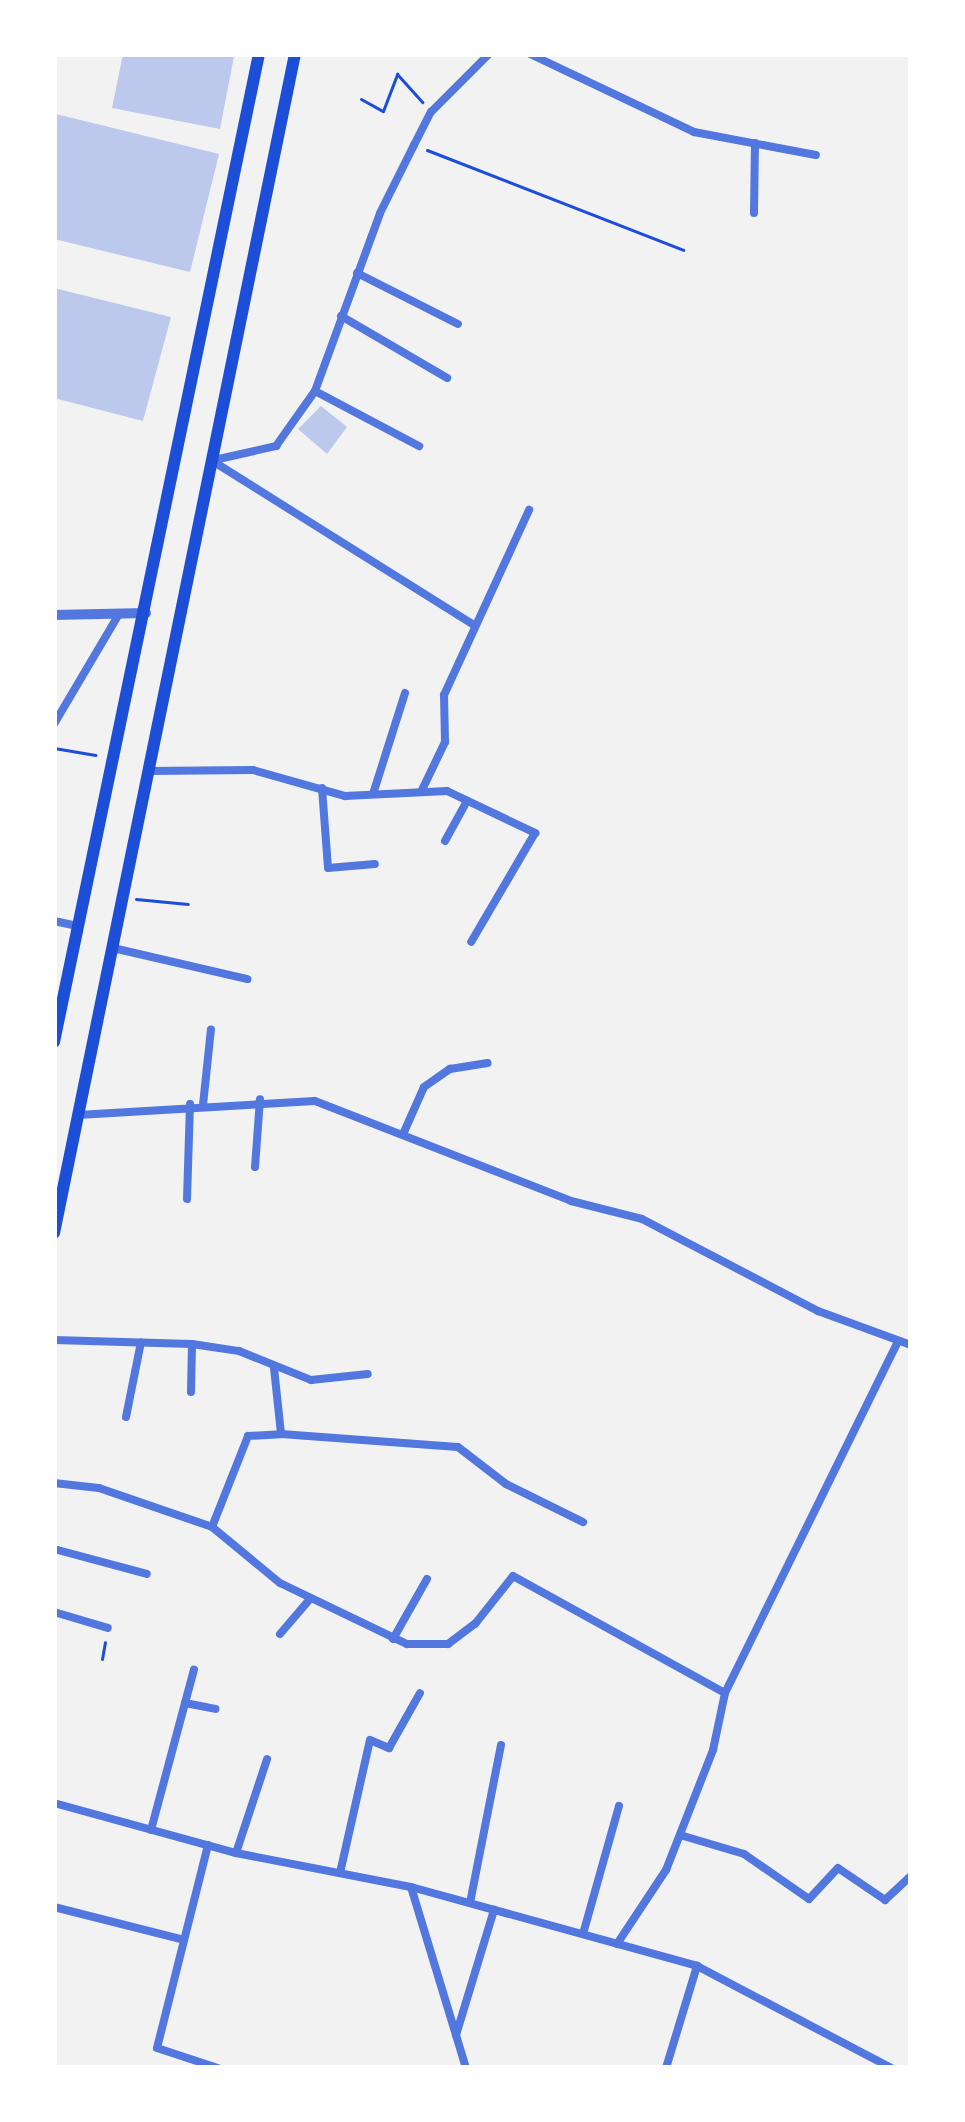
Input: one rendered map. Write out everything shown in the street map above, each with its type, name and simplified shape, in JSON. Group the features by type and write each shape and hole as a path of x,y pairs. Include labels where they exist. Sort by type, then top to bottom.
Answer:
{"main road":[{"path":"54,1042 259,54"},
{"path":"55,1226 59,1186 113,948 295,54"}],"street":[{"path":"530,54 694,132 816,155"},
{"path":"212,461 276,446 315,391 357,273 414,145 431,112 486,55"},
{"path":"754,213 755,143"},
{"path":"357,273 458,324"},
{"path":"341,316 447,378"},
{"path":"315,391 419,446"},
{"path":"212,461 475,626"},
{"path":"422,790 445,742 443,695 529,510"},
{"path":"54,615 146,613"},
{"path":"54,724 119,614"},
{"path":"373,795 405,692"},
{"path":"149,771 253,770 373,795 422,790 467,800 535,833 470,942"},
{"path":"322,788 328,868 375,864"},
{"path":"445,841 467,800"},
{"path":"54,922 78,926"},
{"path":"113,948 247,980"},
{"path":"203,1105 211,1029"},
{"path":"404,1132 424,1087 450,1069 488,1063"},
{"path":"255,1167 260,1100"},
{"path":"78,1115 190,1104 315,1101 404,1132 571,1202 642,1220 818,1312 911,1345"},
{"path":"187,1199 190,1104"},
{"path":"54,1340 192,1343 238,1351 310,1380 368,1374"},
{"path":"126,1417 141,1342"},
{"path":"191,1392 192,1343"},
{"path":"617,1944 680,1834 713,1750 725,1693 897,1343"},
{"path":"274,1368 281,1434"},
{"path":"212,1527 248,1436 281,1434 458,1447 506,1484 583,1522"},
{"path":"54,1483 99,1487 212,1527 309,1600 393,1639 448,1644 475,1624 513,1576 725,1693"},
{"path":"54,1549 147,1574"},
{"path":"393,1639 427,1580"},
{"path":"280,1634 309,1600"},
{"path":"54,1612 108,1628"},
{"path":"151,1830 194,1670"},
{"path":"340,1873 370,1740 388,1748 420,1693"},
{"path":"185,1703 215,1709"},
{"path":"470,1903 501,1745"},
{"path":"236,1853 267,1759"},
{"path":"54,1803 236,1853 411,1887 697,1966 891,2068"},
{"path":"583,1934 619,1806"},
{"path":"680,1834 744,1853 809,1899 838,1868 885,1900 911,1876"},
{"path":"208,1845 157,2048 218,2068"},
{"path":"411,1887 466,2068"},
{"path":"54,1907 184,1940"},
{"path":"456,2036 494,1910"},
{"path":"666,2068 697,1966"}],"path":[{"path":"361,99 382,111 397,74 431,112"},
{"path":"414,145 683,250"},
{"path":"54,748 115,758"},
{"path":"123,897 188,904"},
{"path":"102,1659 108,1628"}],"building":[{"path":"123,54 234,56 220,129 112,108"},
{"path":"56,114 219,154 190,272 54,239"},
{"path":"54,288 171,317 143,421 54,398"},
{"path":"321,406 347,427 327,454 298,429"}]}
